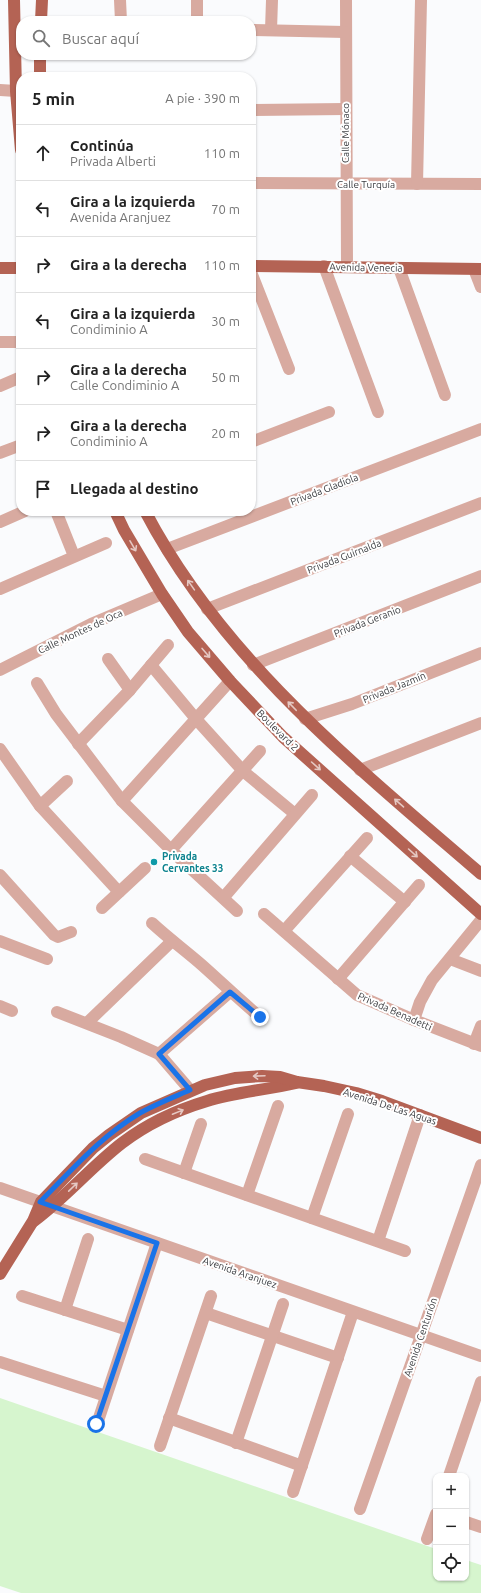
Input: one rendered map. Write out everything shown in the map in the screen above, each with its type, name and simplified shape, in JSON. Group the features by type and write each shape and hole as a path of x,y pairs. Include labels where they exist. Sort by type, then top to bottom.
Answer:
{"main road":[{"path":"14,0 16,90"},
{"path":"41,16 42,0"},
{"path":"40,60 40,72"},
{"name":"Avenida Venecia","path":"256,266 347,266 478,269"},
{"path":"0,268 16,268"},
{"name":"Boulevard 2","path":"117,516 162,594 188,632 230,681 283,737 481,914"},
{"path":"148,516 167,549 207,609 254,665 305,719 360,770 481,874"},
{"name":"Avenida De Las Aguas","path":"0,1274 33,1221 40,1202 93,1148 141,1113 190,1090 235,1078 262,1076 280,1077 297,1082 356,1093 481,1138"},
{"name":"Avenida De Las Aguas","path":"33,1221 52,1207 103,1158 123,1142 148,1126 176,1112 207,1101 297,1082"}],"street":[{"path":"120,0 121,16"},
{"path":"197,16 198,0"},
{"path":"272,0 272,30"},
{"name":"Calle Mónaco","path":"346,0 345,184 347,266"},
{"path":"417,184 421,0"},
{"path":"256,30 345,32"},
{"path":"0,90 16,90"},
{"path":"256,110 345,109"},
{"name":"Calle Turquía","path":"256,184 481,184"},
{"path":"324,266 378,412"},
{"path":"399,268 445,395"},
{"path":"478,269 481,287"},
{"path":"256,285 289,369"},
{"path":"0,342 16,342"},
{"path":"0,386 16,379"},
{"path":"256,440 329,412"},
{"name":"Privada Gladiola","path":"256,515 481,429"},
{"path":"0,453 16,447"},
{"name":"Privada Guirnalda","path":"207,609 481,503"},
{"path":"0,522 16,515"},
{"path":"58,516 74,556"},
{"name":"Privada Gladiola","path":"167,549 253,516"},
{"path":"0,589 106,542"},
{"name":"Privada Geranio","path":"254,665 481,576"},
{"name":"Calle Montes de Oca","path":"0,670 92,624 162,594"},
{"path":"78,744 130,690 168,645"},
{"name":"Privada Jazmín","path":"305,719 352,704 481,653"},
{"path":"108,659 130,690"},
{"path":"151,665 196,719 243,771 295,814"},
{"path":"122,801 230,681"},
{"path":"37,683 56,714 122,801 171,850 224,897 237,911"},
{"path":"360,770 481,723"},
{"path":"0,749 40,806 119,892"},
{"path":"171,850 260,751"},
{"path":"40,806 67,781"},
{"path":"224,897 312,795"},
{"path":"284,931 367,838"},
{"path":"350,856 405,902"},
{"path":"102,908 145,868"},
{"path":"0,875 54,935 58,937 71,932"},
{"path":"338,979 419,886"},
{"name":"Privada Benadetti","path":"264,914 357,996 477,1045"},
{"path":"414,1020 420,1002 432,980 481,920"},
{"path":"152,923 260,1017"},
{"path":"87,1023 172,941"},
{"path":"0,942 47,959"},
{"path":"450,959 481,971"},
{"path":"159,1054 230,992"},
{"path":"0,1006 12,1011"},
{"path":"57,1012 87,1023 159,1054 190,1090"},
{"path":"477,1045 481,1026"},
{"path":"247,1195 278,1106"},
{"path":"312,1218 348,1114"},
{"path":"378,1241 420,1115"},
{"path":"184,1173 201,1124"},
{"path":"145,1159 405,1251"},
{"name":"Avenida Centurión","path":"360,1509 481,1165"},
{"name":"Avenida Aranjuez","path":"0,1188 481,1356"},
{"path":"65,1310 88,1239"},
{"path":"96,1424 157,1243"},
{"path":"22,1296 128,1330"},
{"path":"160,1446 211,1296"},
{"path":"236,1443 283,1304"},
{"path":"293,1492 353,1312"},
{"path":"206,1313 338,1358"},
{"path":"0,1362 106,1396"},
{"path":"450,1473 478,1404 481,1382"},
{"path":"169,1418 302,1466"},
{"path":"427,1539 433,1522"},
{"path":"469,1523 481,1527"}],"green space":[{"path":"0,1398 433,1548 433,1581 469,1581 469,1561 481,1565 481,1593 21,1593 0,1586"}],"place":[{"name":"Privada Cervantes 33","path":"154,862"}],"route":[{"path":"96,1424 157,1243 40,1202 93,1148 109,1135 141,1113 190,1090 159,1054 230,992 260,1017"}]}
